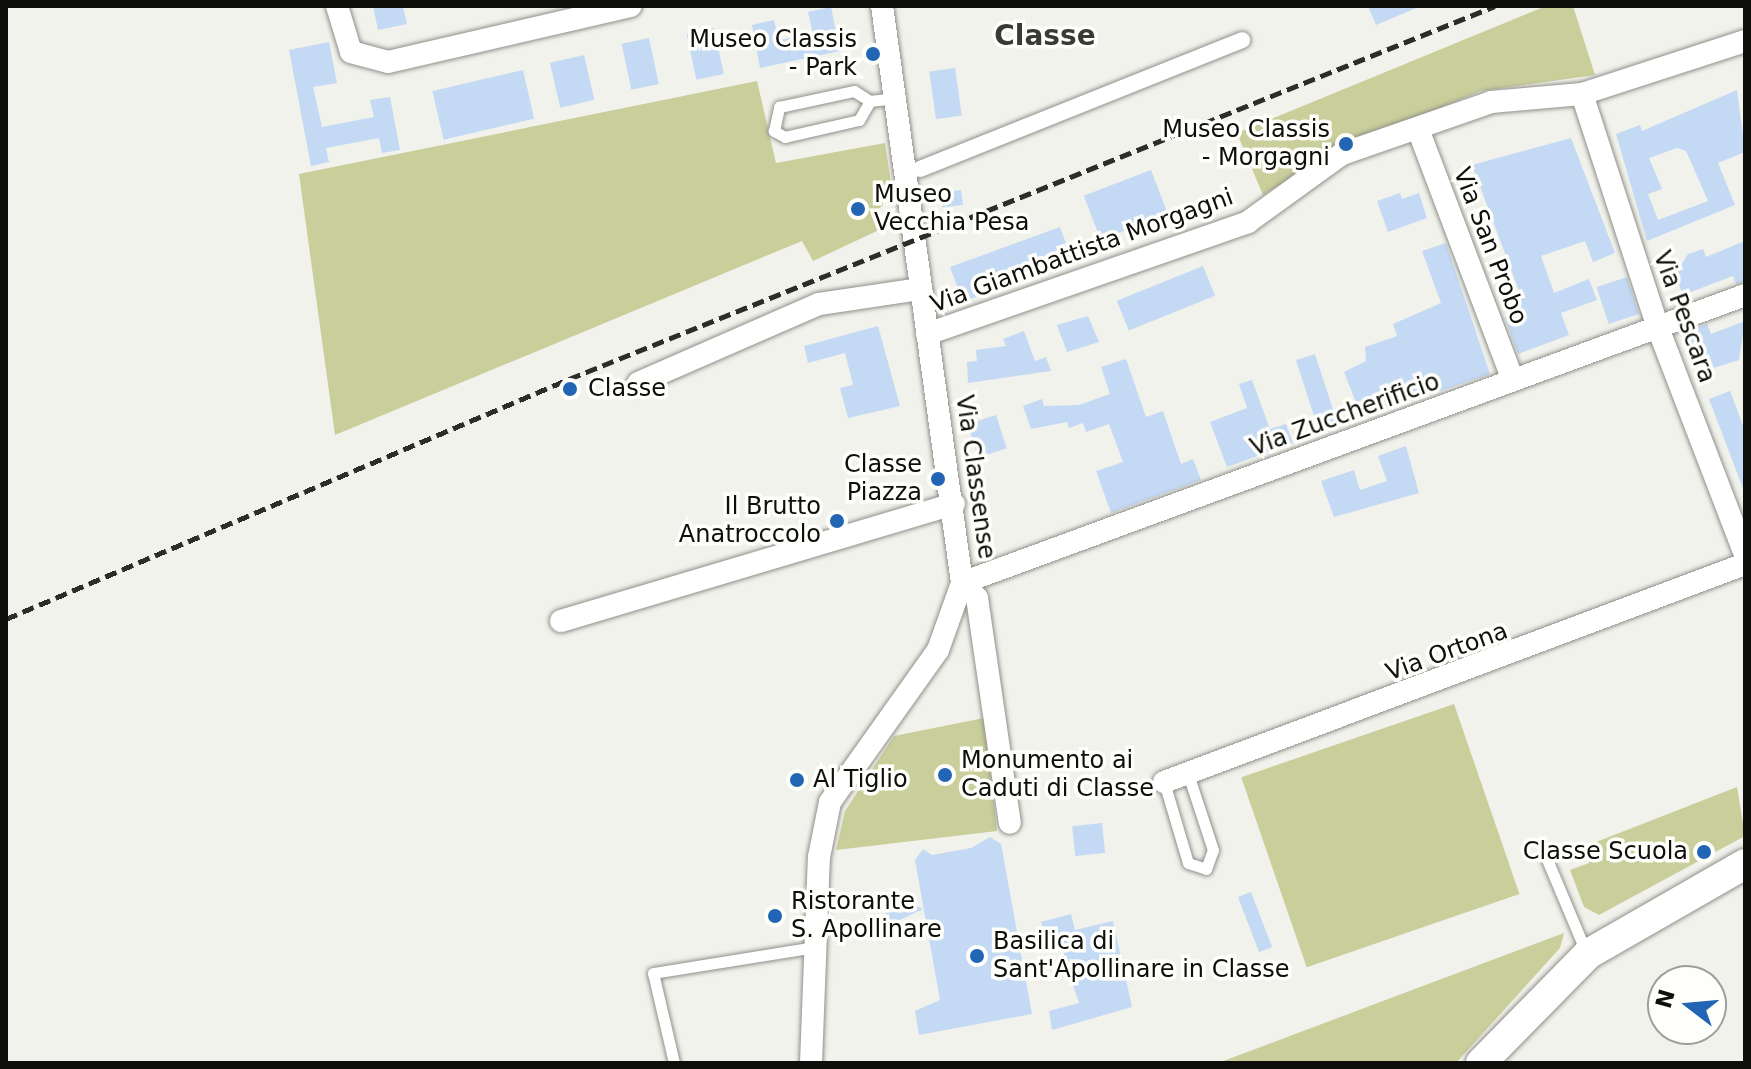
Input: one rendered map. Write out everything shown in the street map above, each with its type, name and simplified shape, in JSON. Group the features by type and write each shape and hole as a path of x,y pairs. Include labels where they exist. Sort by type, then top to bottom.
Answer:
{"main road":[{"path":"1481,1063 1588,954 1745,864"}],"street":[{"path":"337,6 351,52 388,62 631,6"},
{"name":"Via Classense","path":"811,1063 819,857 830,802 938,650 962,583 954,504 882,6"},
{"path":"920,169 1242,40"},
{"name":"Via Giambattista Morgagni","path":"927,334 1248,222 1342,154 1491,102 1582,94 1745,41"},
{"name":"Via Pescara","path":"1582,94 1658,328 1745,555"},
{"name":"Via San Probo","path":"1418,129 1513,380"},
{"path":"638,383 819,304 921,289"},
{"name":"Via Zuccherificio","path":"962,583 1745,295"},
{"path":"561,621 954,504"},
{"name":"Via Ortona","path":"1164,782 1479,676 1745,564"},
{"path":"962,583 977,598 1010,823"},
{"path":"938,650 964,639 985,645"}],"lane":[{"path":"870,101 859,120 785,137 774,131 779,107 854,91 870,101 896,98"},
{"path":"1164,782 1188,863 1206,869 1213,850 1188,774"},
{"path":"1546,857 1588,954"},
{"path":"674,1063 653,973 817,947"}],"green space":[{"path":"1546,6 1573,6 1595,75 1481,91 1340,149 1263,195 1237,133"},
{"path":"757,81 776,163 885,143 893,197 871,215 879,230 813,261 802,241 335,435 299,174"},
{"path":"1454,704 1519,894 1307,967 1241,777"},
{"path":"984,718 997,831 836,850 845,811 894,736"},
{"path":"1737,787 1745,836 1599,915 1584,907 1570,870 1589,863 1591,844"},
{"path":"1564,933 1560,948 1456,1063 1218,1063"}],"building":[{"path":"373,6 403,6 407,24 378,30"},
{"path":"1368,6 1421,6 1376,25"},
{"path":"831,7 840,51 760,68 752,25 774,20 779,40 813,34 808,12"},
{"path":"714,28 724,74 696,80 687,34"},
{"path":"649,38 659,84 631,90 622,44"},
{"path":"329,42 337,83 313,87 322,127 374,117 370,100 390,97 400,150 382,153 379,138 326,148 329,162 311,166 289,50"},
{"path":"584,55 594,100 560,108 550,63"},
{"path":"955,68 962,116 936,119 929,72"},
{"path":"523,70 534,119 444,140 432,91"},
{"path":"1737,90 1745,152 1718,163 1735,205 1647,241 1616,134 1640,125 1642,131","holes":["1677,148 1686,151 1708,201 1658,220 1648,194 1662,189 1649,158"]},
{"path":"1571,138 1615,253 1593,262 1585,241 1541,256 1554,293 1589,279 1597,300 1561,313 1569,335 1518,354 1505,318 1514,314 1511,294 1519,291 1472,165"},
{"path":"1151,170 1168,214 1101,240 1084,196"},
{"path":"961,190 963,205 942,208 940,193"},
{"path":"1400,193 1402,199 1419,193 1427,218 1388,232 1377,201"},
{"path":"1060,227 1073,262 963,302 950,267"},
{"path":"1745,241 1745,281 1736,284 1733,276 1683,295 1675,275 1688,254 1703,249 1706,257"},
{"path":"1446,243 1490,374 1362,418 1344,372 1366,361 1365,347 1397,336 1393,324 1441,303 1422,251"},
{"path":"1203,266 1215,296 1129,331 1117,301"},
{"path":"1627,277 1639,314 1609,324 1597,287"},
{"path":"1088,316 1099,342 1067,352 1057,325"},
{"path":"1745,321 1739,360 1698,373 1683,333 1707,324 1711,334"},
{"path":"878,326 900,406 848,418 840,388 853,385 845,353 808,363 804,346"},
{"path":"1024,331 1035,361 1046,357 1051,371 968,383 967,362 977,361 976,350 1006,346 1003,339"},
{"path":"1315,354 1338,423 1319,430 1296,360"},
{"path":"1126,359 1146,417 1163,411 1181,464 1193,459 1201,480 1111,513 1096,471 1123,462 1109,424 1086,432 1083,423 1069,428 1067,422 1031,429 1023,406 1042,399 1044,406 1079,405 1110,394 1101,367"},
{"path":"1252,380 1270,429 1286,424 1293,443 1227,467 1210,422 1247,408 1239,384"},
{"path":"1730,391 1745,431 1744,491 1709,399"},
{"path":"996,415 1007,448 978,458 967,424"},
{"path":"1406,446 1419,493 1334,517 1321,481 1354,470 1360,490 1387,481 1378,456"},
{"path":"1102,823 1105,853 1075,856 1072,826"},
{"name":"Basilica di Sant'Apollinare in Classe","path":"990,837 1001,844 1032,1014 919,1035 915,1011 940,1000 915,860 923,849 932,855 971,848"},
{"path":"1251,892 1272,947 1259,952 1238,897"},
{"path":"896,897 923,909 891,924 883,908"},
{"path":"1071,914 1075,930 1113,921 1132,1007 1052,1030 1049,1011 1079,1003 1057,937 1046,940 1041,922"}],"railway":[{"path":"6,619 569,379 1495,6"}],"place":[{"name":"Museo Classis - Park","path":"873,54"},
{"name":"Museo Classis - Morgagni","path":"1346,144"},
{"name":"Museo Vecchia Pesa","path":"858,209"},
{"name":"Classe","path":"570,389"},
{"name":"Classe Piazza","path":"938,479"},
{"name":"Il Brutto Anatroccolo","path":"837,521"},
{"name":"Monumento ai Caduti di Classe","path":"945,775"},
{"name":"Al Tiglio","path":"797,780"},
{"name":"Classe Scuola","path":"1704,852"},
{"name":"Ristorante S. Apollinare","path":"775,916"},
{"name":"Basilica di Sant'Apollinare in Classe","path":"977,956"}],"district":[{"name":"Classe","path":"1045,36"}]}
